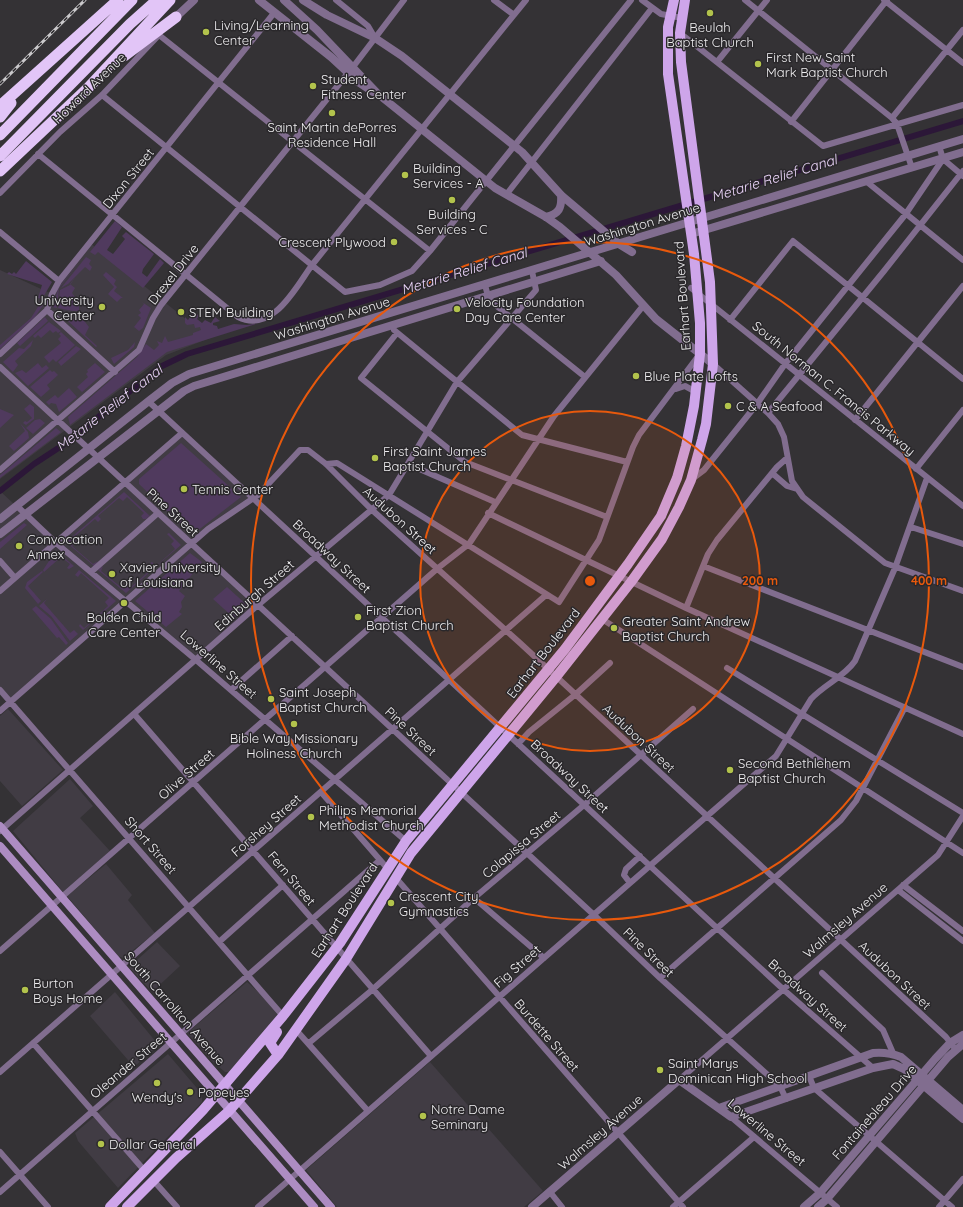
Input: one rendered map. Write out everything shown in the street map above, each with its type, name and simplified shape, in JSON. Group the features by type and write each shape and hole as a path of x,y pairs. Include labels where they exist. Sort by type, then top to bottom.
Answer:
{"highway":[{"path":"0,106 118,0"},
{"path":"0,135 132,0"},
{"path":"0,156 157,0"},
{"path":"0,171 88,88 170,0"},
{"path":"110,65 137,48 176,17"},
{"path":"0,116 28,82"}],"main road":[{"name":"Earhart Boulevard","path":"110,1207 226,1085 301,994 337,948 387,868 406,841 548,669 614,574 661,516 677,478 692,419 700,354 694,291 691,234 668,74 670,16 674,0"},
{"name":"Earhart Boulevard","path":"127,1207 153,1180 229,1111 278,1055 346,959 411,853 509,736 631,582 662,539 679,507 691,480 706,424 713,364 712,305 681,62 680,33 685,0"},
{"path":"682,166 694,164"},
{"path":"692,419 706,424"},
{"name":"South Carrollton Avenue","path":"1,829 122,965 331,1207"},
{"name":"South Carrollton Avenue","path":"0,846 113,974 170,1044 314,1207"},
{"path":"299,1027 315,992 310,989 301,994"},
{"path":"278,1055 270,1043 279,1029 283,1016"},
{"path":"257,1142 268,1133"}],"street":[{"name":"Howard Avenue","path":"0,193 38,154 102,95 194,0"},
{"path":"259,0 350,70"},
{"path":"284,0 317,30 366,88 378,94 486,181 506,195 546,217 560,227 588,253 601,261 616,275 656,319 713,364 768,413 778,424 782,433 792,481 803,497 885,563 894,568 963,591"},
{"path":"303,0 327,15 375,38 402,56 514,145 532,161 561,195 619,244 632,252"},
{"path":"336,0 368,26 375,38"},
{"name":"Drexel Drive","path":"0,470 139,350 156,312 350,70 404,0"},
{"path":"494,0 514,15"},
{"path":"38,154 243,320 255,321 267,318 282,306 312,265 526,0"},
{"path":"102,95 345,292 380,285 412,271 430,251 632,0"},
{"path":"642,0 661,14 682,18"},
{"path":"745,0 892,118 897,124 912,168"},
{"path":"717,62 767,0"},
{"path":"791,122 886,1 946,51 963,63"},
{"path":"506,195 652,8"},
{"name":"Dixon Street","path":"0,354 47,310 59,281 274,13"},
{"path":"892,118 963,30"},
{"path":"680,33 823,146 963,105"},
{"path":"159,35 430,251"},
{"name":"Washington Avenue","path":"0,519 90,449 148,401 180,378 238,358 337,330 619,244 689,218 757,202 963,139"},
{"path":"768,413 800,376 962,173 943,159 939,146"},
{"name":"Washington Avenue","path":"691,234 963,152"},
{"path":"691,480 704,470 757,404 785,364 905,215 943,159"},
{"path":"867,182 905,215 963,260"},
{"path":"546,217 559,211 561,207 561,195"},
{"path":"757,202 760,214"},
{"path":"0,232 59,281"},
{"path":"730,320 793,241 963,379"},
{"name":"Washington Avenue","path":"0,534 158,411 194,386 601,261"},
{"path":"532,270 534,282"},
{"name":"Edinburgh Street","path":"1,829 135,715 258,605 388,495 428,433 457,382 536,290 534,282"},
{"path":"485,285 488,296 512,318 586,377"},
{"path":"855,420 963,286"},
{"name":"South Norman C. Francis Parkway","path":"694,291 963,506"},
{"path":"446,296 449,308"},
{"name":"Olive Street","path":"0,951 438,568 469,544 495,502 554,416 643,306"},
{"path":"47,310 115,372"},
{"path":"390,326 522,435 627,462"},
{"path":"337,330 340,340"},
{"path":"397,333 361,378 465,462 607,517"},
{"path":"326,464 337,463 469,544 559,602 599,540 627,462 639,435 700,354"},
{"path":"238,358 242,371"},
{"name":"Pine Street","path":"0,367 594,915 660,978 780,1086 786,1098"},
{"path":"674,390 685,386 696,392"},
{"name":"Broadway Street","path":"148,401 500,728 718,927 784,990 873,1068"},
{"path":"916,469 963,410"},
{"path":"0,591 182,433"},
{"name":"Audubon Street","path":"252,499 300,450 308,450 326,464 371,509 576,694 953,1046"},
{"path":"686,608 703,566 717,540 772,473 787,458"},
{"path":"408,464 495,502"},
{"path":"772,473 787,486 797,489"},
{"name":"Fig Street","path":"258,1207 499,996 762,770 776,756 808,705 819,691 846,672 855,661 911,527 927,478"},
{"path":"0,711 193,544 208,529 252,499"},
{"name":"Lowerline Street","path":"17,506 56,543 336,779 406,841"},
{"path":"91,572 158,513"},
{"path":"488,513 686,608 963,734"},
{"path":"911,527 963,544"},
{"path":"0,561 15,578"},
{"path":"703,566 963,667"},
{"name":"Forshey Street","path":"0,1072 546,595"},
{"path":"602,619 963,852"},
{"path":"231,690 292,636"},
{"path":"518,744 539,723 576,694 610,663"},
{"path":"727,668 963,814"},
{"name":"Short Street","path":"0,690 190,907 283,1016"},
{"path":"660,978 841,820 851,808 864,787 876,760 905,707"},
{"name":"Colapissa Street","path":"308,1042 372,990 474,898 584,805 692,709"},
{"name":"Fern Street","path":"135,715 193,783 254,850 372,990 431,1056"},
{"path":"321,792 387,868"},
{"name":"Walmsley Avenue","path":"532,1207 938,855 963,814"},
{"path":"630,883 624,875 626,869 640,856"},
{"name":"Oleander Street","path":"0,1192 92,1110 182,1034 380,860"},
{"name":"Burdette Street","path":"395,877 681,1205"},
{"path":"219,942 283,885"},
{"path":"903,885 963,931"},
{"path":"898,890 963,941"},
{"path":"912,902 917,896"},
{"path":"474,898 544,958"},
{"path":"822,973 883,1030 893,1053"},
{"path":"299,1027 308,1042 368,1111"},
{"name":"Fontainebleau Drive","path":"804,1207 820,1193 919,1077 963,1035"},
{"path":"33,1042 144,1170"},
{"name":"Fontainebleau Drive","path":"818,1207 827,1199 927,1083 953,1046 963,1044"},
{"path":"719,1108 873,1053 893,1053 901,1057 919,1077"},
{"path":"731,1118 873,1068 893,1064 919,1077 963,1110"},
{"path":"809,1076 814,1088 952,1207"},
{"name":"Lowerline Street","path":"679,1080 719,1108 837,1207"},
{"path":"927,1083 963,1119"},
{"path":"673,1207 681,1205 754,1137"},
{"path":"0,1152 48,1207"},
{"path":"939,1207 963,1179"},
{"path":"153,1180 177,1207"},
{"path":"550,1192 562,1207"}],"shaded area":[{"path":"115,221 122,227 107,250 113,254 125,239 122,236 126,232 154,254 143,269 142,273 147,277 160,259 164,263 143,288 98,252 95,255 90,252"},
{"path":"90,243 187,320 218,335 166,355 0,479 0,270 52,294"},
{"path":"84,256 59,288 57,308 52,307 59,287"},
{"path":"86,257 91,260 89,264 92,267 90,271 85,267 68,284 61,288"},
{"path":"26,261 52,282 42,299 38,298 42,285 7,274 9,272 12,274 14,272 16,274"},
{"path":"106,272 116,280 114,284 117,287 114,291 123,298 117,302 108,294 114,287 103,275"},
{"path":"70,284 75,288 72,293 79,303 79,311 58,308 60,290"},
{"path":"41,302 44,304 35,317 0,349 0,345 31,318"},
{"path":"142,302 151,308 143,328 139,331 134,327 141,318 138,315 141,313 139,310 144,304"},
{"path":"194,311 199,316 197,319 202,323 205,320 211,323 215,317 220,321 213,323 213,325 217,326 218,329 234,324 247,325 259,323 167,352 70,425 68,417 137,357 146,344 154,350 159,345 157,341 162,343 165,336 168,342 193,335 193,333 201,330 200,327 195,328 194,324 187,325 185,323 185,317 188,320"},
{"path":"45,317 48,321 20,346 17,343"},
{"path":"82,318 89,327 85,335 97,346 96,347 68,321"},
{"path":"49,322 61,331 58,333 56,331 53,333 50,330 41,338 38,335 35,338 33,336"},
{"path":"61,332 75,345 56,362 53,359 49,363 44,357 61,343 58,339 61,336 59,334"},
{"path":"33,340 31,346 15,361 18,365 13,372 3,362 19,348 24,349"},
{"path":"135,342 134,347 114,364 111,358 128,350"},
{"path":"76,346 81,349 61,366 58,362"},
{"path":"38,363 42,368 46,365 49,368 28,386 15,373 22,370 26,373"},
{"path":"95,363 105,372 82,392 77,387 88,377 86,374 88,372 87,370"},
{"path":"50,370 52,372 54,371 58,375 47,385 50,389 41,397 30,387"},
{"path":"69,388 77,397 59,412 56,404 51,403 49,405 46,402 55,395 58,398"},
{"path":"30,404 34,407 34,419 26,425 23,423 32,418 24,409"},
{"path":"0,409 14,415 0,428"},
{"path":"40,419 45,423 33,434 26,428 35,420"},
{"path":"20,423 28,432 29,438 14,451 9,446 25,431"},
{"path":"56,428 61,432 0,478 0,475"},
{"name":"Xavier University of Louisiana","path":"182,433 252,499 193,544 258,605 196,660 126,601 10,702 0,691 0,491 56,543"},
{"name":"Tennis Center","path":"181,443 241,497 192,535 139,484 139,479"},
{"path":"124,492 150,516 143,519 141,516 144,513 127,497 123,501 119,498 98,516 101,519 98,522 95,519 74,537 76,541 72,546 93,564 98,561 94,566 66,542"},
{"path":"24,523 27,525 0,549 0,542"},
{"path":"169,533 181,545 154,568 150,563 152,562 156,566 175,549 171,544 174,541 167,534"},
{"path":"190,553 202,562 179,591 185,596 181,602 182,607 179,612 182,614 166,627 135,601"},
{"path":"62,556 74,566 69,569 67,568 70,564 61,557 44,572 43,570 49,561"},
{"path":"103,566 101,571 122,588 126,584 130,588 147,573 144,569 145,568 150,572 126,593 98,570"},
{"path":"79,570 116,601 83,630 79,626 80,624 84,628 108,606 105,602 109,598 81,573 78,577 75,575"},
{"path":"42,571 43,572 28,586 41,601 38,604 25,588 27,582"},
{"path":"227,587 248,606 234,618 213,599"},
{"path":"47,599 44,603 70,633 74,630 78,634 70,641 51,616 39,606"},
{"path":"36,606 51,619 68,643 66,645 59,637 57,638 32,609"},
{"path":"8,709 63,770 22,806 0,781 0,716"},
{"path":"70,779 93,806 80,818 110,851 63,892 13,831"},
{"path":"106,864 132,895 128,900 155,933 123,958 118,956 67,896"},
{"path":"157,942 180,966 152,992 129,967"},
{"path":"247,982 263,996 277,1014 276,1019 229,1072 225,1072 212,1061 187,1033"},
{"path":"115,992 156,1042 157,1046 134,1067 90,1016"},
{"path":"168,1054 202,1094 202,1102 118,1188 78,1141 75,1133"},
{"name":"Notre Dame Seminary","path":"430,1062 543,1191 524,1207 337,1207 306,1170"}],"waterway":[{"name":"Metarie Relief Canal","path":"0,491 34,464 66,443 160,367 187,354 963,121"}],"railway":[{"path":"0,84 85,0"}],"place":[{"name":"Beulah Baptist Church","path":"710,13"},
{"name":"Living/Learning Center","path":"206,32"},
{"name":"First New Saint Mark Baptist Church","path":"758,64"},
{"name":"Student Fitness Center","path":"313,86"},
{"name":"Saint Martin dePorres Residence Hall","path":"332,113"},
{"name":"Building Services - A","path":"405,175"},
{"name":"Building Services - C","path":"452,200"},
{"name":"Crescent Plywood","path":"394,242"},
{"name":"University Center","path":"102,307"},
{"name":"Velocity Foundation Day Care Center","path":"457,309"},
{"name":"STEM Building","path":"181,312"},
{"name":"Blue Plate Lofts","path":"636,376"},
{"name":"C & A Seafood","path":"728,406"},
{"name":"First Saint James Baptist Church","path":"375,458"},
{"name":"Tennis Center","path":"184,489"},
{"name":"Convocation Annex","path":"19,546"},
{"name":"Xavier University of Louisiana","path":"112,574"},
{"name":"Bolden Child Care Center","path":"124,603"},
{"name":"First Zion Baptist Church","path":"358,617"},
{"name":"Greater Saint Andrew Baptist Church","path":"614,628"},
{"name":"Saint Joseph Baptist Church","path":"271,699"},
{"name":"Bible Way Missionary Holiness Church","path":"294,724"},
{"name":"Second Bethlehem Baptist Church","path":"730,770"},
{"name":"Philips Memorial Methodist Church","path":"311,817"},
{"name":"Crescent City Gymnastics","path":"391,903"},
{"name":"Burton Boys Home","path":"25,990"},
{"name":"Saint Marys Dominican High School","path":"660,1070"},
{"name":"Wendy's","path":"157,1083"},
{"name":"Popeyes","path":"190,1092"},
{"name":"Notre Dame Seminary","path":"423,1116"},
{"name":"Dollar General","path":"101,1144"}]}
